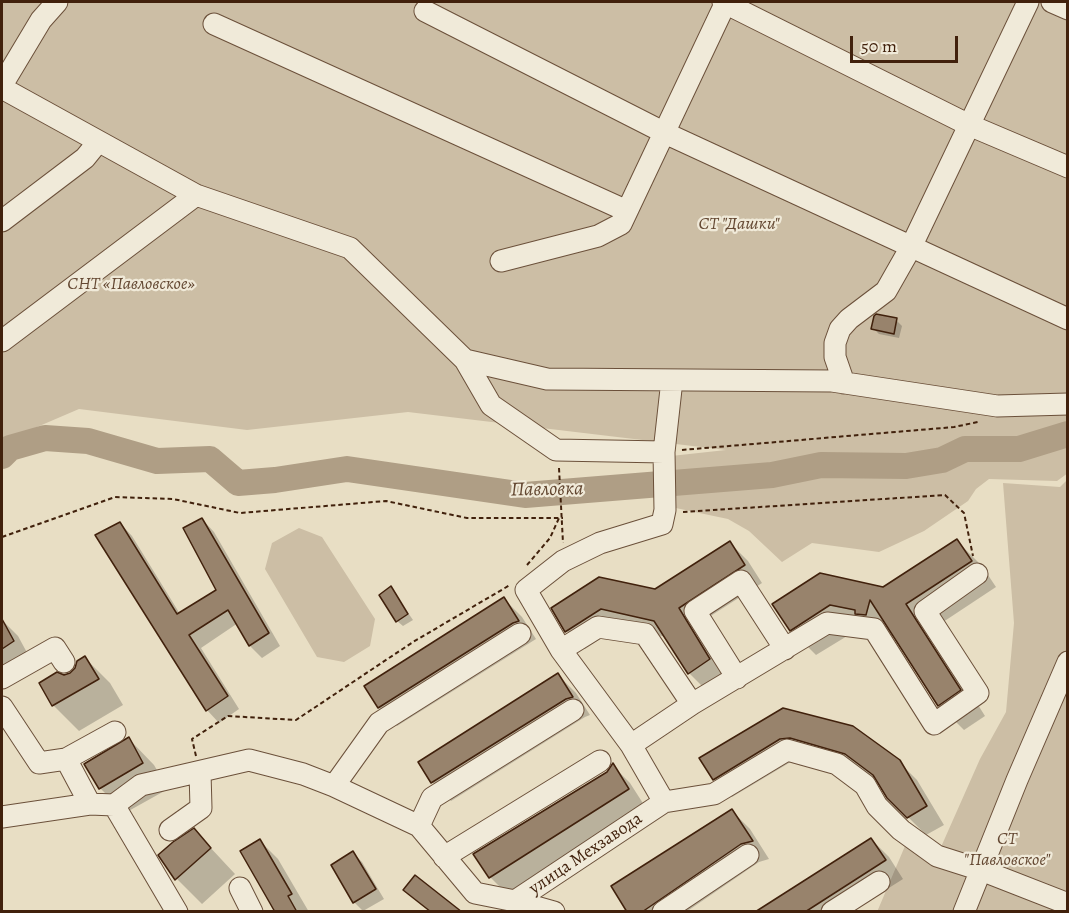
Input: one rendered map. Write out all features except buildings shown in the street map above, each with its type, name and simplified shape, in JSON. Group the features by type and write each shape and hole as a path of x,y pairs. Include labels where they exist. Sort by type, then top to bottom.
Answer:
{"street":[{"path":"57,2 41,20 2,86 196,195 350,248 465,360 491,405 556,450 664,452"},
{"path":"501,261 598,236 621,224 725,2 969,125 1068,167"},
{"path":"844,382 835,357 834,343 840,329 849,319 886,291 911,248 1028,2"},
{"path":"1052,2 1068,9"},
{"path":"425,11 665,134 1068,319"},
{"path":"214,24 627,211"},
{"path":"2,221 85,158 98,142"},
{"path":"2,341 196,195"},
{"path":"465,360 547,379 832,381 997,406 1068,404"},
{"path":"672,380 664,452 662,524 600,543 563,561 526,590 561,650 631,745 664,802 714,794 787,750 837,764 865,786 877,806 901,830 937,856 981,870 1068,904"},
{"path":"631,745 692,704 828,623 874,629 934,724 978,693 925,611 977,574"},
{"path":"736,678 695,611 741,581 785,649"},
{"path":"561,650 598,627 645,634 692,704"},
{"path":"334,786 379,723 520,634"},
{"path":"2,678 55,648 64,662"},
{"path":"964,912 1068,662"},
{"path":"2,707 39,763 66,759 115,732"},
{"path":"419,826 432,798 573,710"},
{"path":"66,759 90,804"},
{"name":"улица Мехзавода","path":"114,805 141,785 249,760 303,774 334,786 419,826 475,893 515,901 664,802"},
{"path":"444,857 600,761"},
{"path":"170,830 201,808 200,772"},
{"path":"2,817 90,804 114,805 177,912"},
{"path":"663,912 748,855"},
{"path":"832,912 879,882"},
{"path":"240,888 252,912"},
{"path":"515,901 554,912"}],"path":[{"path":"664,452 954,427 977,422"},
{"path":"560,471 563,561"},
{"path":"664,512 945,495 964,513 977,574"},
{"path":"2,537 115,497 173,499 240,513 386,501 467,518 561,518"},
{"path":"527,565 550,538 561,518"},
{"path":"200,772 192,739 228,716 296,720 413,642 513,583"}],"green space":[{"name":"СТ \"Дашки\"","path":"2,2 1067,2 1068,473 1057,481 989,479 976,489 968,501 924,531 879,552 812,543 782,562 749,531 728,519 671,507 671,456 726,450 408,412 247,430 79,409 2,442"},
{"name":"СТ \"Павловское\"","path":"1067,480 1067,911 877,912 905,846 937,856 980,759 1006,712 1014,623 1003,483 1060,487"},
{"path":"299,528 322,537 375,619 370,646 344,662 317,657 265,569 272,543"}],"waterway":[{"name":"Павловка","path":"2,456 10,448 45,438 88,441 157,461 210,459 238,483 347,469 525,495 772,475 821,465 906,466 942,460 965,449 1019,449 1068,434"}],"park label":[{"name":"СНТ «Павловское»","path":"131,285"}]}
